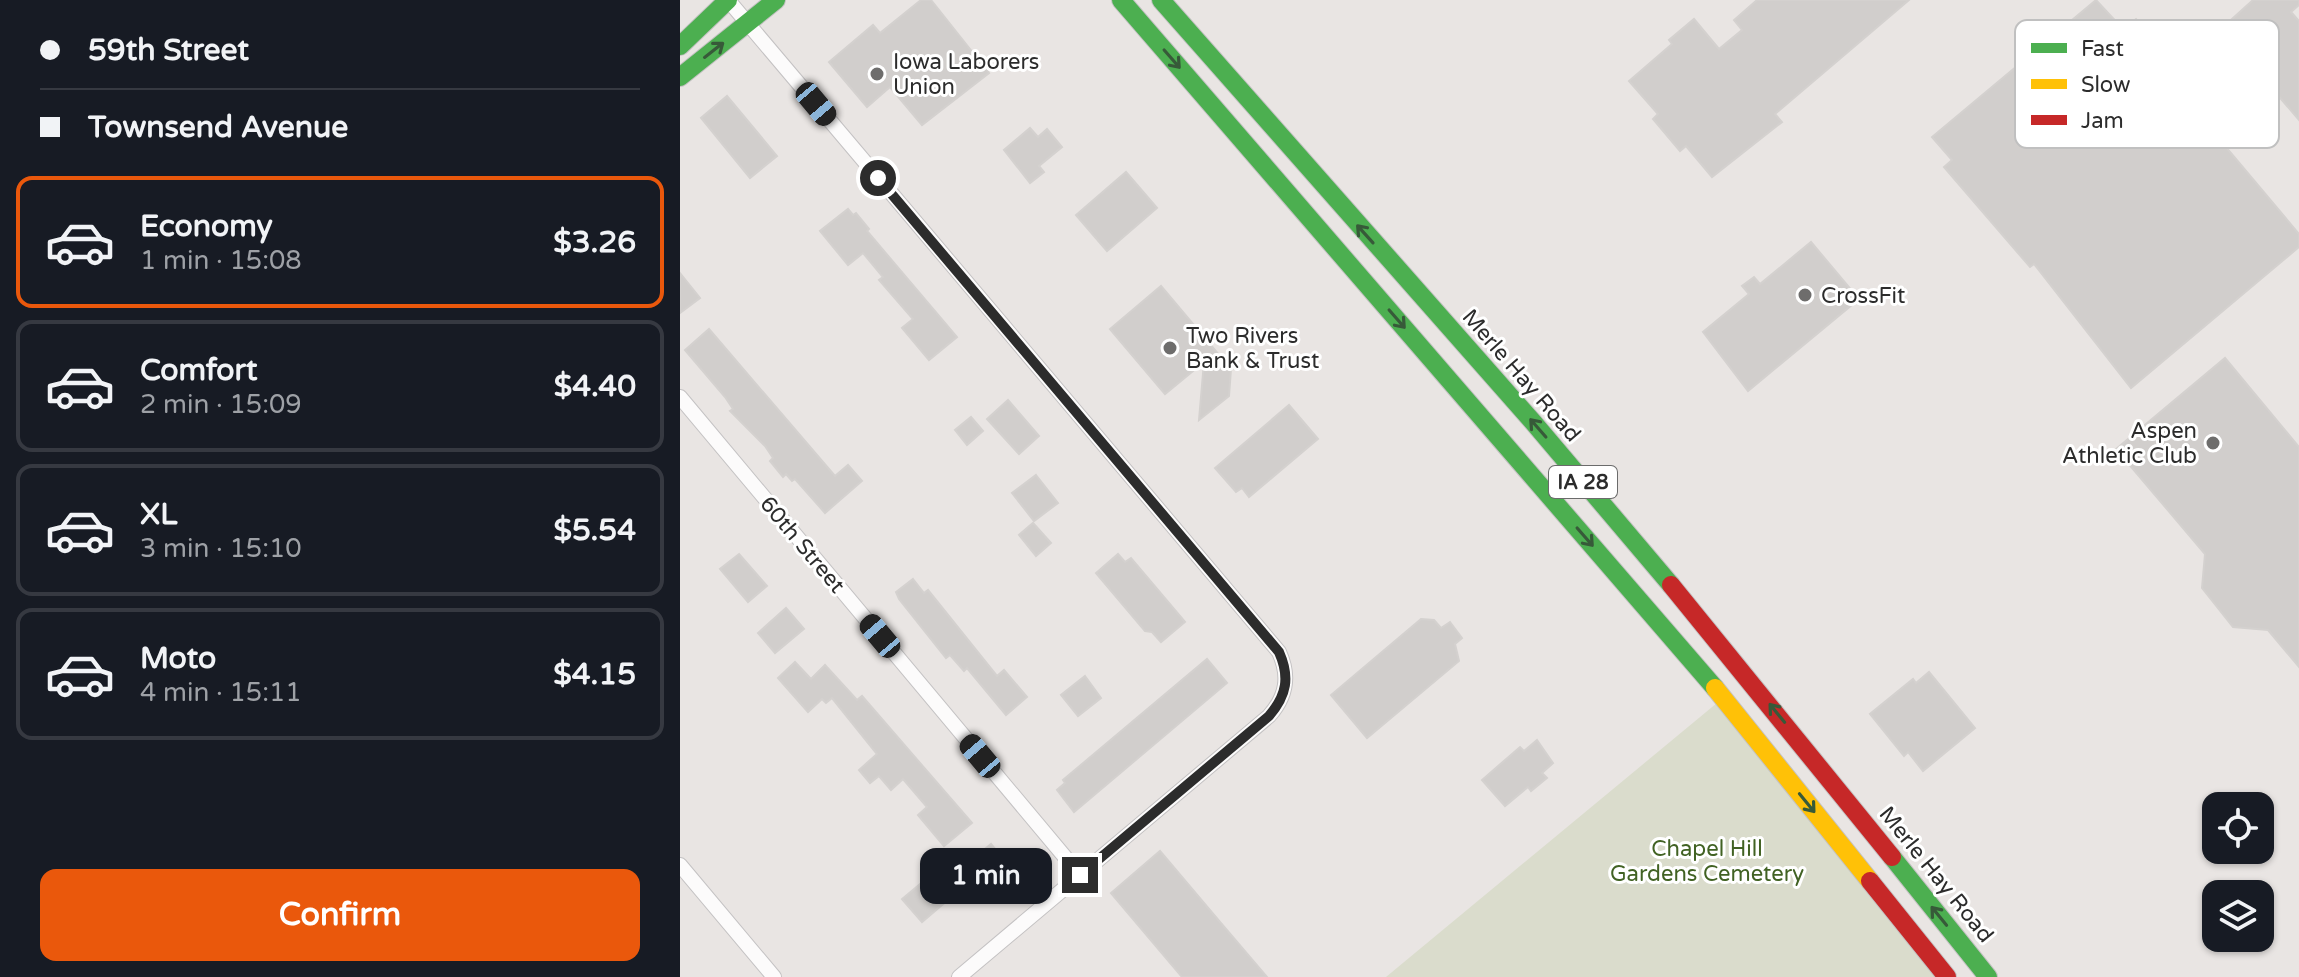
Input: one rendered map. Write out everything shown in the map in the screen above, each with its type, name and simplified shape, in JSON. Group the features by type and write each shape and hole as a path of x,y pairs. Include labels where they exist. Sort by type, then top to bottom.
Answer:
{"main road":[{"path":"680,46 728,0"},
{"path":"680,77 776,0"},
{"name":"IA 28","path":"1121,0 1723,698 1947,977"},
{"name":"Merle Hay Road","path":"1161,0 1543,434 1749,677 1988,977"}],"street":[{"path":"728,0 1279,652 1285,665 1286,685 1280,704 1269,716 959,977"},
{"name":"60th Street","path":"680,397 1080,875"},
{"path":"680,865 774,977"}],"green space":[{"name":"Chapel Hill Gardens Cemetery","path":"1723,698 1947,977 1386,977"}],"building":[{"path":"921,0 931,0 989,73 922,125 890,87 867,107 829,62 873,25 880,33"},
{"path":"1757,0 1909,0 1775,114 1782,122 1712,177 1686,146 1680,151 1653,119 1658,114 1629,81 1672,44 1669,40 1694,19 1719,49 1742,30 1734,20"},
{"path":"2096,0 2115,20 2072,20"},
{"path":"2253,0 2299,0 2299,5 2291,12 2299,21 2299,120 2279,97 2279,20 2231,20"},
{"path":"2015,68 2015,148 2227,148 2299,234 2299,247 2131,388 2034,264 2030,267 1944,167 1952,160 1932,137"},
{"path":"727,96 777,156 750,178 701,118"},
{"path":"1030,128 1038,137 1047,129 1062,147 1039,166 1044,172 1030,183 1004,150"},
{"path":"1126,172 1157,208 1107,251 1076,215"},
{"path":"848,209 853,215 856,213 869,229 867,231 957,337 929,360 902,328 913,319 879,280 883,277 863,253 848,265 820,231"},
{"path":"1811,242 1859,299 1748,391 1703,332 1749,294 1742,286 1754,277 1760,284"},
{"path":"680,273 700,298 680,313"},
{"name":"Two Rivers Bank & Trust","path":"1161,286 1231,369 1229,396 1199,420 1204,362 1165,394 1110,329"},
{"path":"709,329 835,476 848,465 862,481 825,513 795,479 792,481 786,474 783,477 770,461 773,458 765,446 730,411 733,409 725,397 685,350"},
{"path":"2225,358 2299,447 2299,667 2268,630 2233,627 2202,588 2205,554 2116,449"},
{"path":"1008,400 1039,436 1019,454 987,419"},
{"path":"1289,405 1318,439 1249,497 1242,488 1236,492 1215,468"},
{"path":"971,417 983,431 967,445 955,430"},
{"path":"1036,475 1058,503 1034,521 1012,493"},
{"path":"1033,523 1051,543 1036,556 1019,535"},
{"path":"739,554 767,586 748,602 720,569"},
{"path":"1118,554 1125,562 1131,558 1185,622 1161,642 1152,632 1145,631 1096,573"},
{"path":"913,579 924,593 928,590 997,676 1004,670 1027,697 1006,715 967,668 964,671 950,655 946,658 899,599 896,592"},
{"path":"786,608 804,629 775,653 758,633"},
{"path":"1421,619 1434,620 1441,628 1450,622 1462,638 1455,644 1459,661 1367,738 1331,695"},
{"path":"1207,659 1227,683 1074,812 1057,790 1065,783 1063,780"},
{"path":"795,662 811,679 825,665 857,700 862,696 972,823 944,846 918,815 927,807 903,779 891,790 879,776 870,783 859,770 877,754 832,698 826,703 822,699 808,712 778,678"},
{"path":"1929,672 1975,728 1923,771 1908,752 1904,756 1870,714 1913,679 1916,683"},
{"path":"1085,676 1101,698 1078,716 1061,695"},
{"path":"1537,740 1553,763 1542,773 1547,778 1531,791 1528,787 1505,806 1482,780 1520,747 1524,751"},
{"path":"991,844 1009,866 978,892 969,882 922,922 902,899 943,865 953,876"},
{"path":"1160,851 1267,977 1182,977 1111,893"}],"traffic: fast":[{"path":"680,46 728,0"},
{"path":"680,77 776,0"},
{"path":"1121,0 1715,688"},
{"path":"1161,0 1533,422 1671,585"},
{"path":"1892,857 1988,977"}],"traffic: slow":[{"path":"1715,688 1870,881"}],"traffic: jam":[{"path":"1671,585 1892,857"},
{"path":"1870,881 1947,977"}],"place":[{"name":"Iowa Laborers Union","path":"877,74"},
{"name":"CrossFit","path":"1805,295"},
{"name":"Two Rivers Bank & Trust","path":"1170,348"},
{"name":"Aspen Athletic Club","path":"2213,443"}],"route":[{"path":"878,178 1279,652 1285,665 1286,685 1280,704 1269,716 1080,875"}]}
